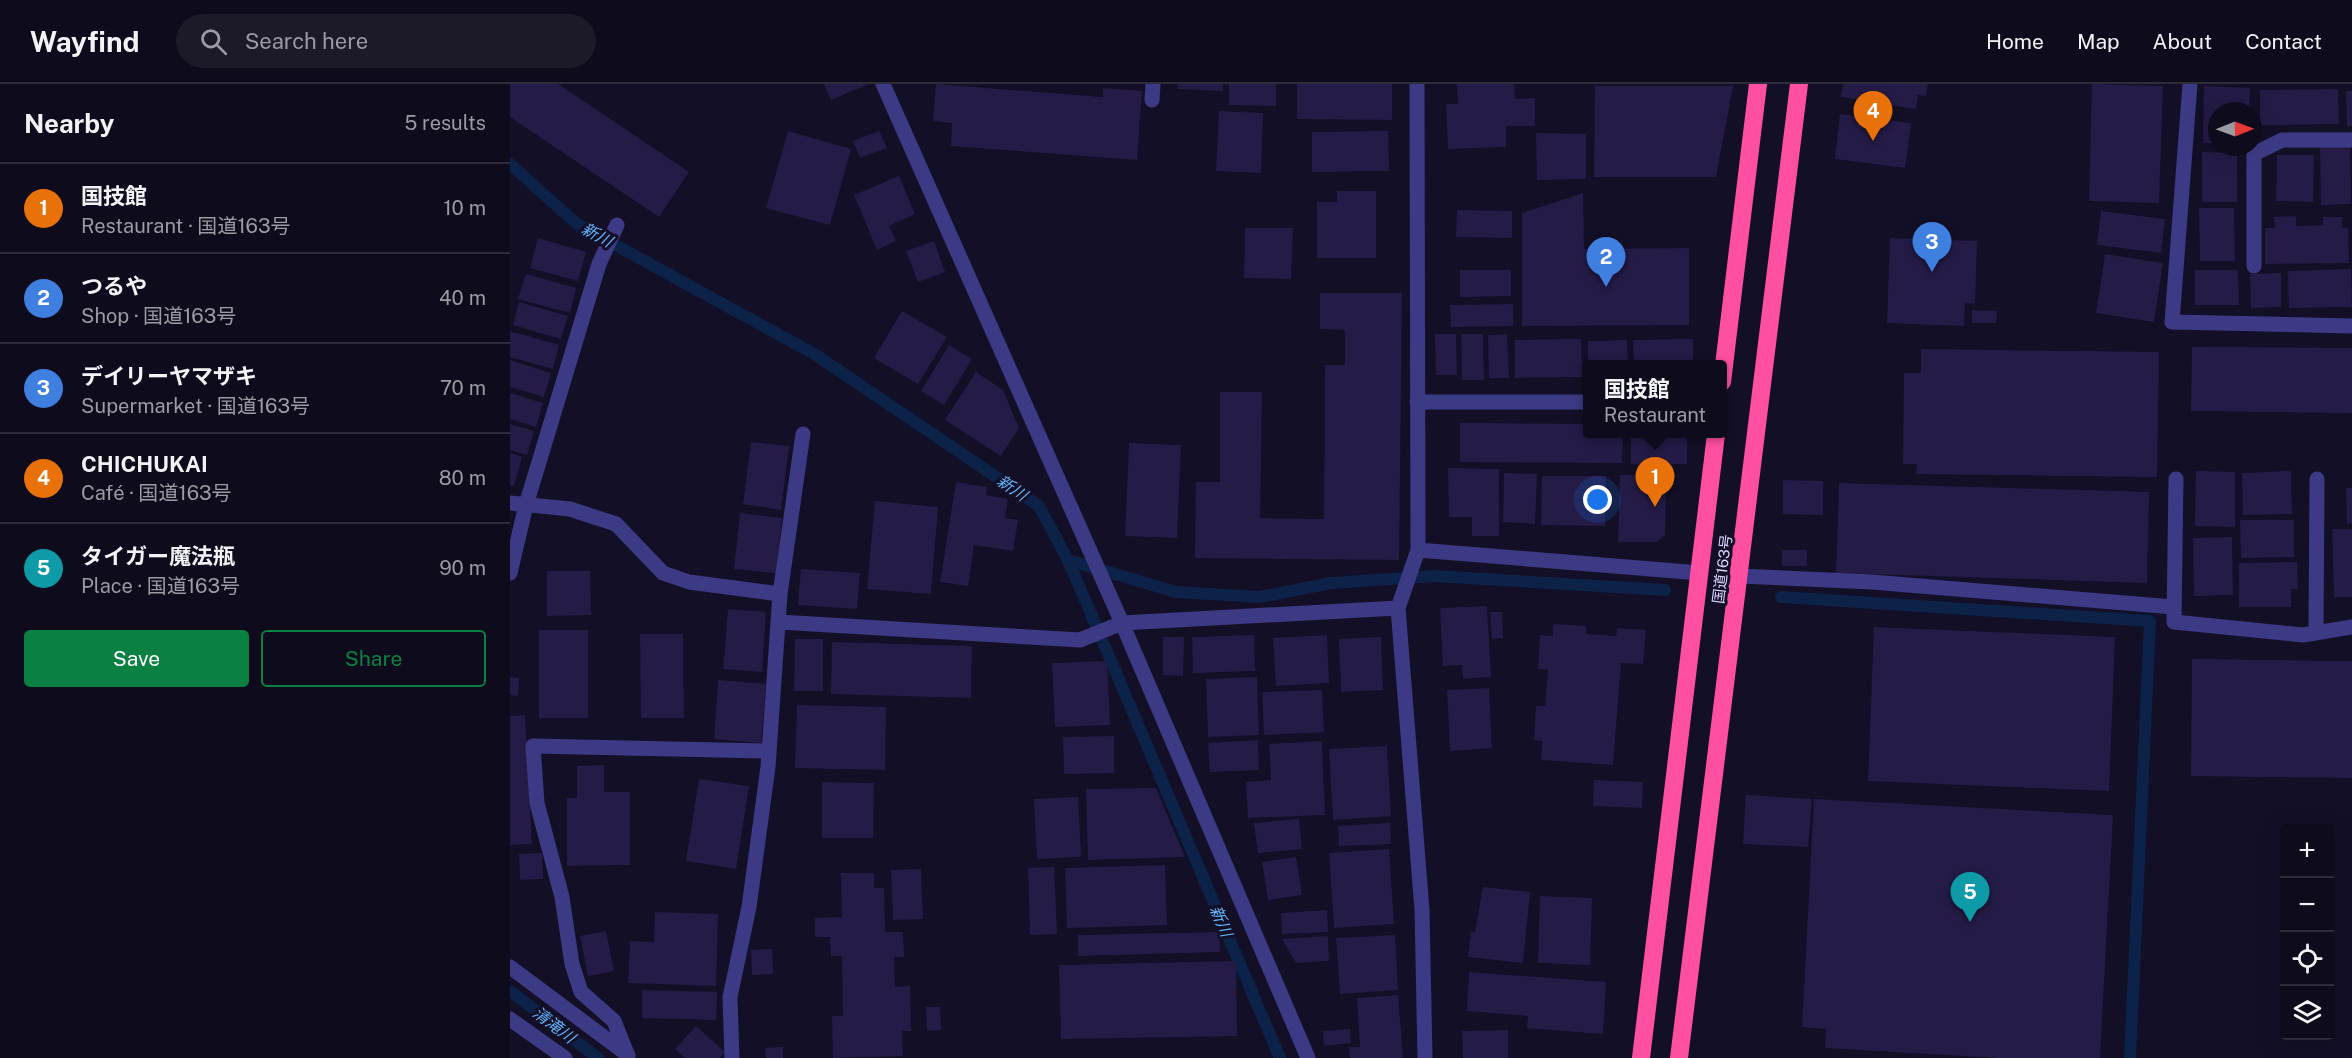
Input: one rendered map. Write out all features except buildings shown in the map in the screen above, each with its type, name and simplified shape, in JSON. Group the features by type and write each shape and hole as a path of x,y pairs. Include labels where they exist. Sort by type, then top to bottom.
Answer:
{"highway":[{"path":"1725,360 1758,84"},
{"name":"国道163号","path":"1679,1058 1799,84"},
{"name":"国道163号","path":"1641,1058 1716,438"}],"street":[{"path":"883,84 1122,623 1308,1058"},
{"path":"1152,100 1153,84"},
{"path":"1417,84 1418,550 1398,608 1422,910 1425,1058"},
{"path":"2190,84 2172,322 2352,326"},
{"path":"2254,266 2254,154 2282,140 2352,140"},
{"path":"510,573 518,504 599,264 617,225"},
{"path":"1417,402 1583,402"},
{"path":"732,1058 730,997 749,907 770,751 780,594 803,434"},
{"path":"2176,479 2174,622 2303,635 2352,627"},
{"path":"2316,633 2317,479"},
{"path":"518,504 570,509 616,524 663,573 689,582 780,594"},
{"path":"1418,550 1700,573"},
{"path":"1739,576 1872,582 2174,607"},
{"path":"778,622 1080,640 1122,623 1398,608"},
{"path":"630,1057 614,1021 581,992 572,964 562,897 537,803 533,746 770,751"},
{"path":"510,967 630,1057"},
{"path":"510,1019 565,1058"}],"waterway":[{"name":"新川","path":"510,164 577,224 816,355 1039,506 1068,560 1280,1058"},
{"path":"1068,560 1176,592 1260,597 1331,583 1434,576 1665,590"},
{"path":"1781,597 2150,621 2130,1058"},
{"name":"清滝川","path":"510,991 598,1058"}],"place":[{"name":"CHICHUKAI","path":"1873,141"},
{"name":"デイリーヤマザキ","path":"1932,272"},
{"name":"つるや","path":"1606,287"},
{"name":"国技館","path":"1655,507"},
{"name":"タイガー魔法瓶","path":"1970,922"}]}
